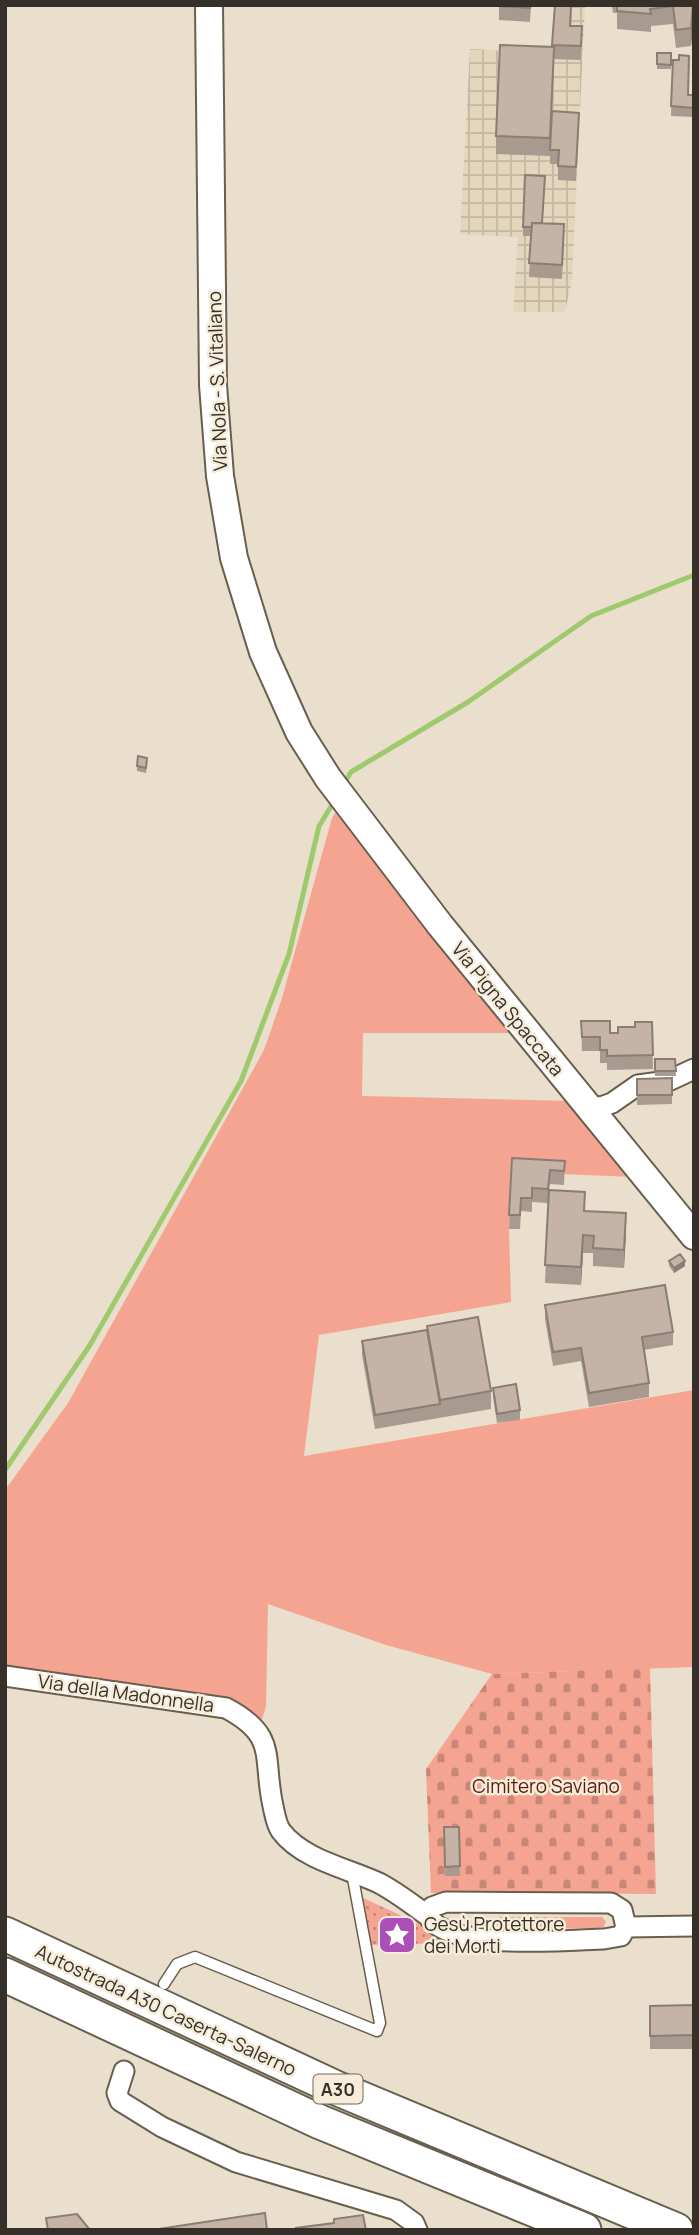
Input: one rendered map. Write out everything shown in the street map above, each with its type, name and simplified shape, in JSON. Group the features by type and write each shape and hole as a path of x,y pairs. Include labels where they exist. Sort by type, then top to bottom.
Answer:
{"highway":[{"name":"Autostrada A30 Caserta-Salerno","path":"5,1934 336,2088 676,2230"},
{"name":"Autostrada A30 Caserta-Salerno","path":"5,1975 320,2122 583,2230"}],"main road":[{"name":"Via Nola - S. Vitaliano","path":"209,5 213,384 220,475 234,558 263,652 299,732 328,778"},
{"name":"Via Pigna Spaccata","path":"328,778 440,925 694,1236"}],"street":[{"path":"587,1106 601,1107 638,1085 668,1081 694,1069"},
{"name":"Via della Madonnella","path":"5,1676 226,1708 244,1717 258,1730 268,1756 270,1792 278,1828 288,1840 394,1892 428,1916 433,1923 448,1931 494,1939 615,1938 624,1934 626,1927 694,1926"},
{"path":"428,1916 432,1907 446,1902 611,1903 622,1910 626,1927"},
{"path":"124,2071 117,2093 120,2101 162,2127 236,2162 396,2210 414,2222 417,2230"}],"lane":[{"path":"164,1984 177,1964 195,1957 377,2031 380,2023 352,1873"}],"shaded area":[{"path":"555,5 585,5 572,280 565,312 513,312 518,237 460,234 470,49 552,53"}],"green space":[{"path":"339,807 517,1033 363,1033 362,1096 574,1101 634,1177 512,1172 509,1229 511,1302 319,1335 304,1456 694,1390 694,1667 492,1674 386,1645 268,1604 266,1706 261,1723 5,1671 5,1490 68,1403 264,1050 282,998 332,818"},
{"name":"Cimitero Saviano","path":"650,1668 656,1894 431,1893 426,1769 492,1674"},
{"path":"361,1897 443,1935 448,1943 371,1945"},
{"path":"499,1917 602,1917 606,1922 603,1928 500,1929 495,1922"}],"building":[{"path":"499,5 531,5 530,8"},
{"path":"555,5 571,5 570,26 582,26 581,46 552,45"},
{"path":"617,5 693,5 691,28 676,30 673,6 650,9 651,14 617,11"},
{"path":"500,45 554,47 550,138 496,136"},
{"path":"657,53 671,53 671,65 657,64"},
{"path":"679,55 689,56 688,95 694,95 694,108 671,106 673,60 679,60"},
{"path":"552,111 579,113 576,167 558,166 559,150 550,150"},
{"path":"525,175 545,176 542,223 532,223 532,227 523,227"},
{"path":"532,223 564,224 562,265 529,263"},
{"path":"138,756 147,758 146,768 137,766"},
{"path":"581,1021 610,1021 610,1033 618,1033 618,1027 635,1027 635,1022 652,1022 653,1055 607,1056 607,1050 600,1050 600,1037 582,1037"},
{"path":"655,1059 675,1059 676,1071 655,1071"},
{"path":"672,1078 672,1095 637,1095 637,1079"},
{"path":"512,1158 565,1161 564,1171 550,1170 548,1189 532,1188 532,1198 521,1198 520,1215 509,1215"},
{"path":"549,1190 585,1192 584,1211 626,1213 624,1250 593,1248 594,1236 583,1235 581,1267 545,1265"},
{"path":"680,1254 685,1261 674,1268 669,1261"},
{"path":"665,1285 673,1332 642,1337 649,1383 589,1393 581,1348 553,1352 545,1305"},
{"path":"478,1317 491,1391 440,1400 427,1326"},
{"path":"427,1330 440,1404 375,1415 362,1341"},
{"path":"516,1384 520,1410 497,1414 493,1388"},
{"path":"444,1827 459,1827 460,1866 445,1867"},
{"path":"694,2005 694,2035 650,2036 650,2006"},
{"path":"265,2213 267,2230 152,2230"},
{"path":"77,2214 90,2230 48,2230 46,2218"},
{"path":"363,2215 366,2230 296,2230 334,2223 334,2219"}],"waterway":[{"path":"343,785 351,772 468,702 591,616 694,575"},
{"path":"5,1470 90,1345 241,1081 289,954 319,826 335,800"}],"place":[{"name":"Gesù Protettore dei Morti","path":"397,1935"}]}
